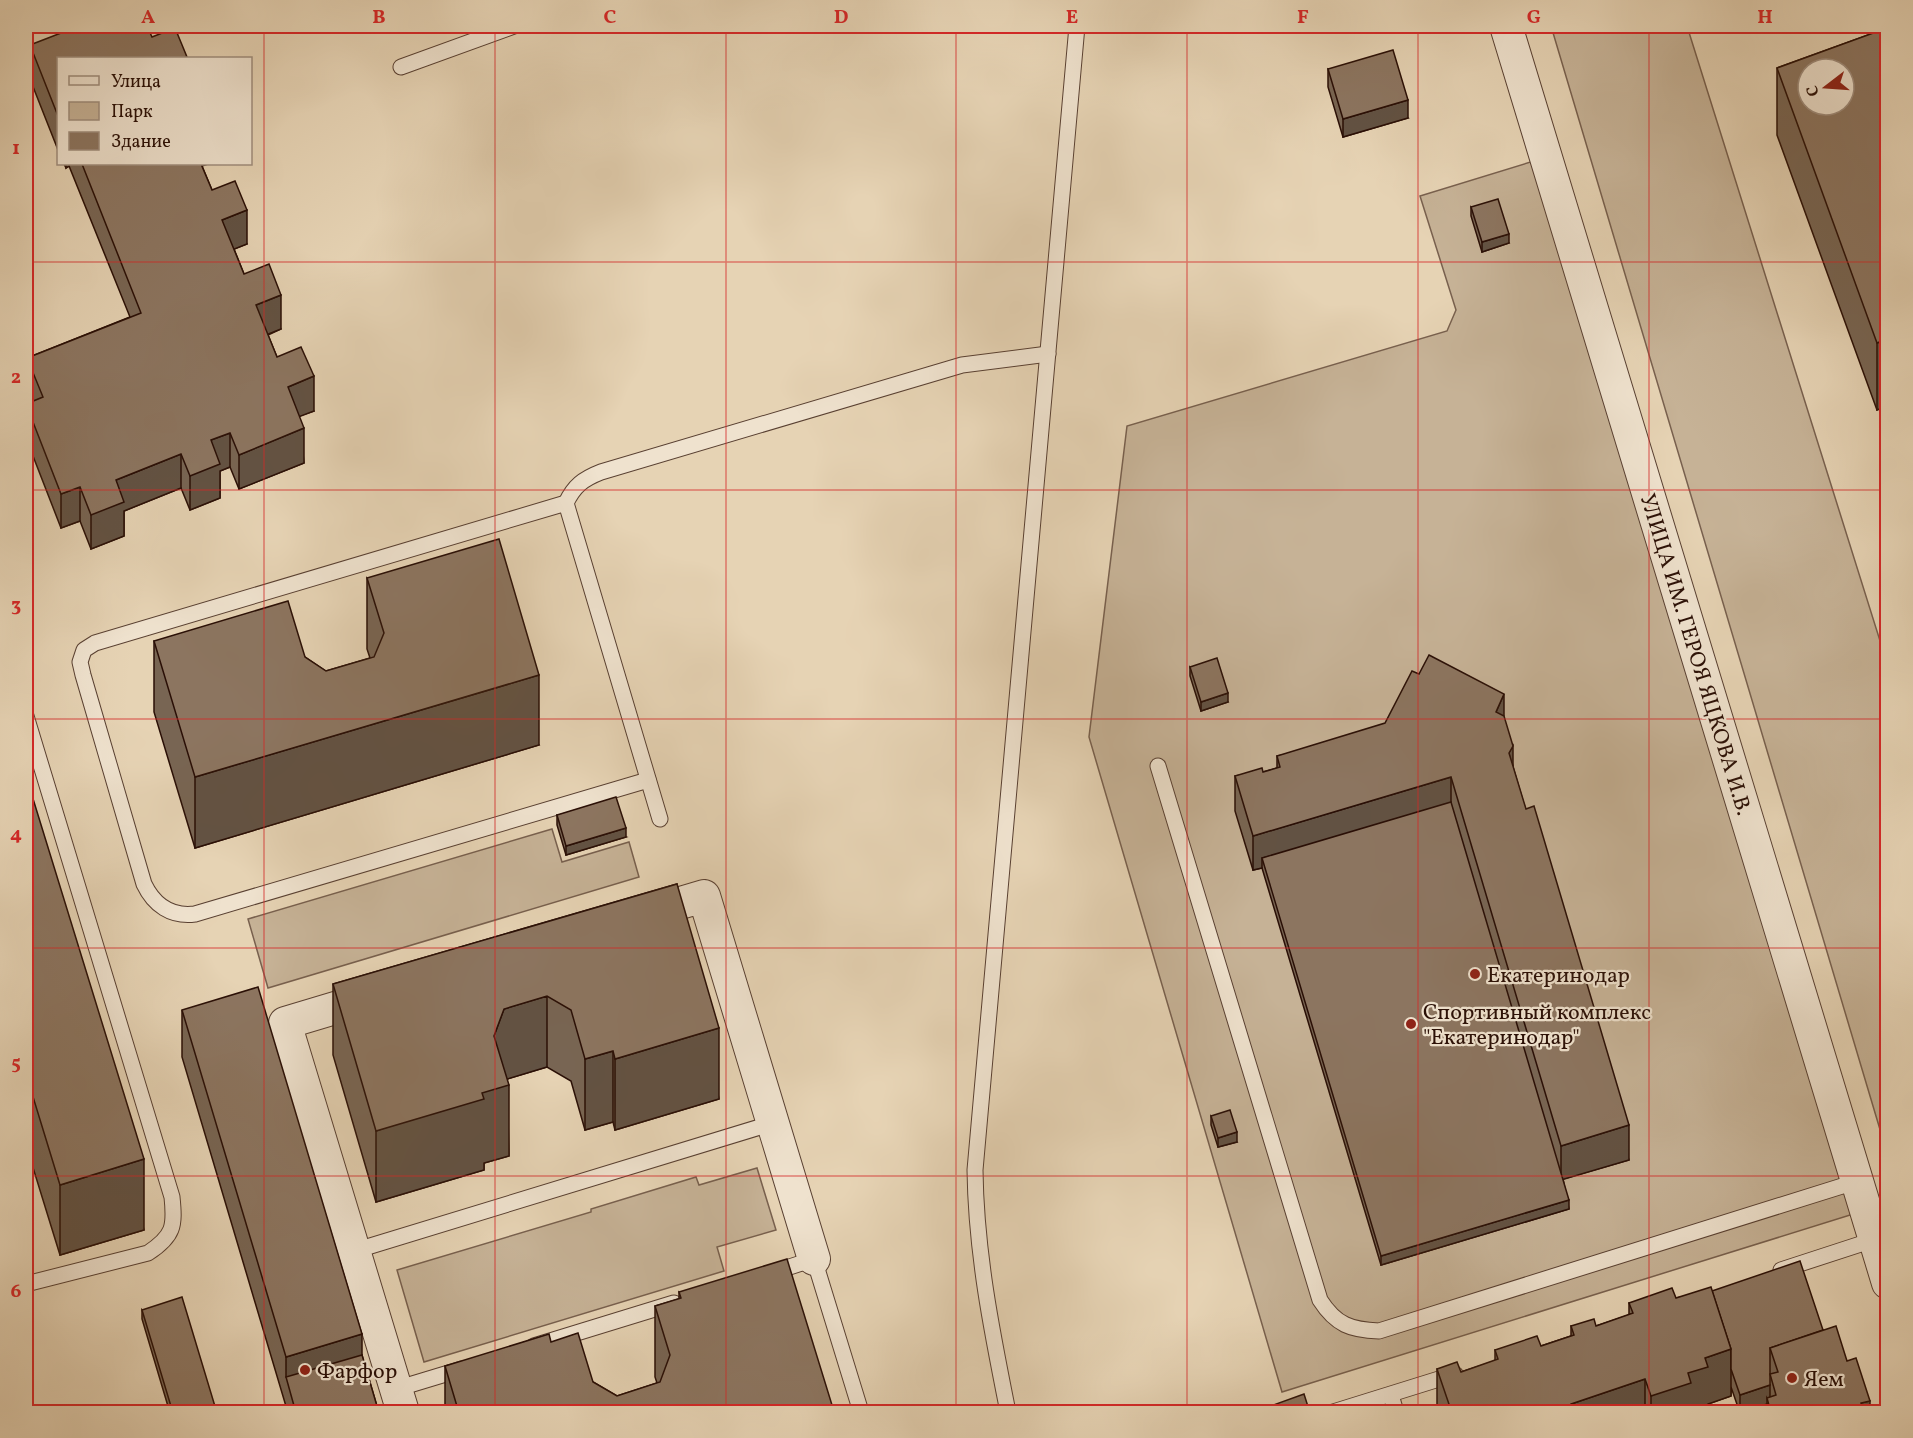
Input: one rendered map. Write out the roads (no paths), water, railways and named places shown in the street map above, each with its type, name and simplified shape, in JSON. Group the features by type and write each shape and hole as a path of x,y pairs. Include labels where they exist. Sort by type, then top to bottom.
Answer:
{"street":[{"name":"УЛИЦА ИМ. ГЕРОЯ ЯЦКОВА И.В.","path":"1506,26 1887,1283"},
{"path":"614,924 704,896 814,1259"},
{"path":"399,988 279,1024 354,1251 400,1401"}],"lane":[{"path":"401,67 514,26"},
{"path":"1008,1413 981,1274 976,1220 975,1170 1077,26"},
{"path":"660,819 566,503 572,489 585,478 601,472 962,365 1048,354"},
{"path":"566,503 95,644 84,650 80,662 82,675 151,898 163,908 184,915 195,914 648,780"},
{"path":"26,716 172,1197 174,1218 166,1241 148,1252 26,1284"},
{"path":"1158,766 1320,1300 1331,1317 1359,1330 1379,1331 1856,1182"},
{"path":"354,1251 773,1123"},
{"path":"1765,1275 1873,1240"},
{"path":"758,1277 814,1259 861,1413"},
{"path":"520,1350 690,1298"},
{"path":"400,1401 475,1364"},
{"path":"1333,1413 1470,1369"},
{"path":"1391,1395 1396,1413"}],"place":[{"name":"Екатеринодар","path":"1475,974"},
{"name":"Спортивный комплекс \"Екатеринодар\"","path":"1411,1024"},
{"name":"Фарфор","path":"305,1370"},
{"name":"Яем","path":"1792,1378"}]}
